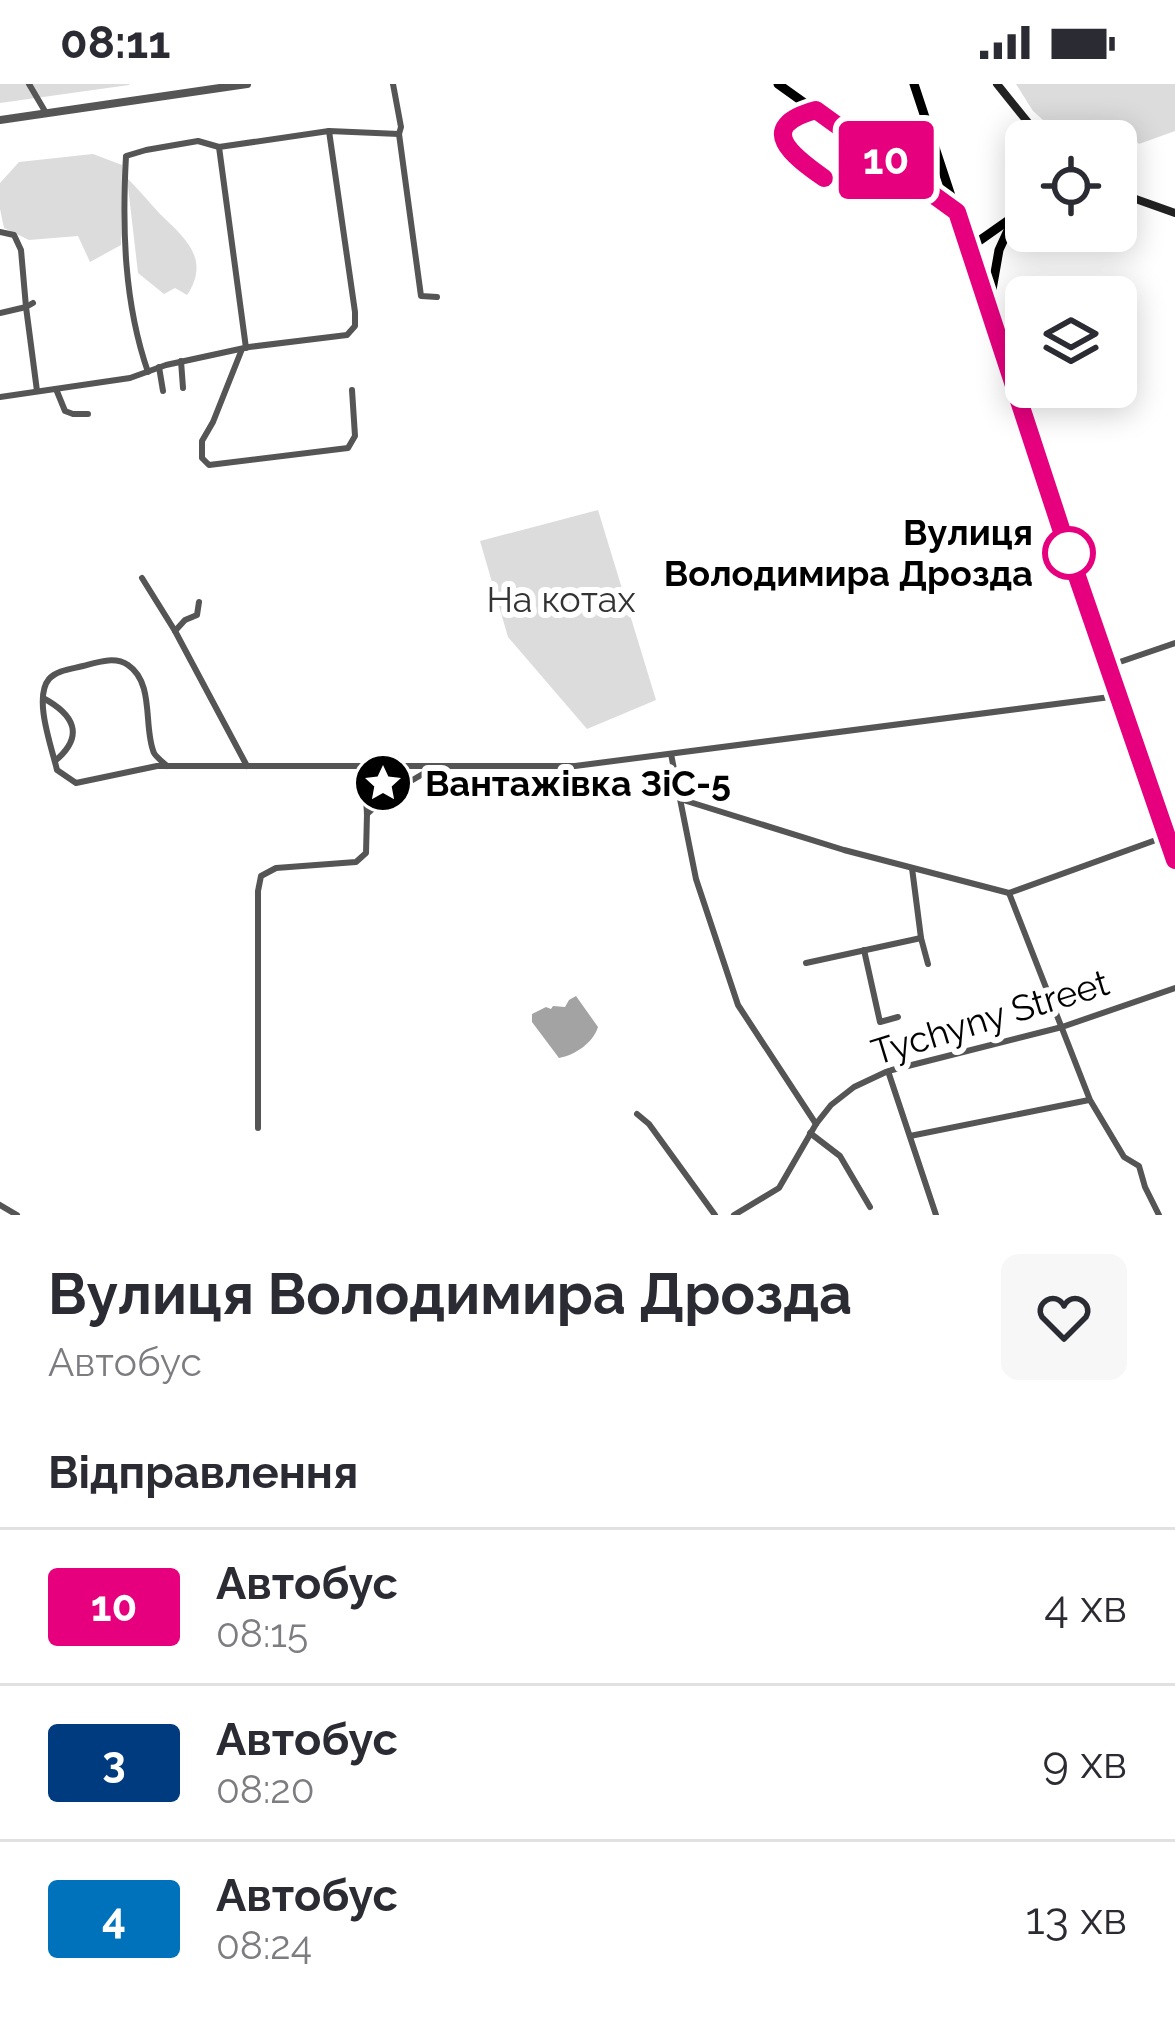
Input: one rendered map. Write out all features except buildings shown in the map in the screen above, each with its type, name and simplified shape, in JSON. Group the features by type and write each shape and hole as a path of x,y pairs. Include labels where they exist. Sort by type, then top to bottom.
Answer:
{"main road":[{"path":"778,84 957,212"},
{"path":"914,84 1175,860"},
{"path":"997,84 1026,120"},
{"path":"1137,200 1175,213"},
{"path":"969,248 1005,222"},
{"path":"989,309 1005,237"}],"street":[{"path":"29,84 46,113"},
{"path":"0,120 247,84"},
{"path":"393,84 421,296 437,297"},
{"path":"148,372 136,337 126,265 127,156 198,141 219,147 329,131 399,134"},
{"path":"0,397 130,378 244,348 347,334 355,326 329,131"},
{"path":"219,147 244,348 202,441 202,458 209,465 348,448 355,436 352,390"},
{"path":"0,232 14,235 21,250 30,305 28,322 36,350 37,392"},
{"path":"0,313 30,305"},
{"path":"28,322 38,321"},
{"path":"182,361 183,388"},
{"path":"159,367 163,391"},
{"path":"56,389 65,412 88,413"},
{"path":"142,578 247,766"},
{"path":"175,631 197,615 199,602"},
{"path":"1108,666 1175,644"},
{"path":"148,768 154,755 139,676 127,663 114,659 50,677 43,698 57,770 76,783 167,766 574,766 1118,696"},
{"path":"43,698 68,716 73,727 69,748 55,760"},
{"path":"671,754 697,879 738,1005 816,1124"},
{"path":"154,755 167,766"},
{"path":"258,1128 261,876 276,868 356,862 366,854 364,766"},
{"path":"368,814 386,796 436,766"},
{"path":"680,799 1009,892 1167,836"},
{"path":"912,868 928,964"},
{"path":"1009,892 1090,1100 1124,1157 1139,1166 1160,1215"},
{"path":"806,963 921,938"},
{"path":"864,950 880,1022 898,1017"},
{"name":"Tychyny Street","path":"739,1214 779,1188 816,1124 854,1087 888,1072 1062,1027 1175,988"},
{"path":"888,1072 936,1215"},
{"path":"910,1136 1090,1100"},
{"path":"638,1114 716,1215"},
{"path":"810,1133 840,1156 871,1208"},
{"path":"0,1205 17,1215"}],"green space":[{"path":"0,84 129,84 129,85 0,103"},
{"path":"1016,84 1175,84 1175,131 1139,144 1137,120 1043,120"},
{"path":"93,154 122,165 121,245 90,262 78,236 29,240 4,228 0,183 19,162"},
{"path":"127,178 192,250 196,271 187,295 175,288 164,294 138,273"},
{"name":"На котах","path":"598,510 656,700 587,729 508,637 480,541"}],"shaded area":[{"path":"576,996 598,1027 583,1047 559,1058 532,1022 532,1014 546,1007 565,1007"}],"bus line":[{"name":"10","path":"824,178 784,146 788,122 816,110 957,212 1175,860"}],"place":[{"name":"Вулиця Володимира Дрозда","path":"1069,553"},
{"name":"Вантажівка ЗіС-5","path":"383,783"}]}
